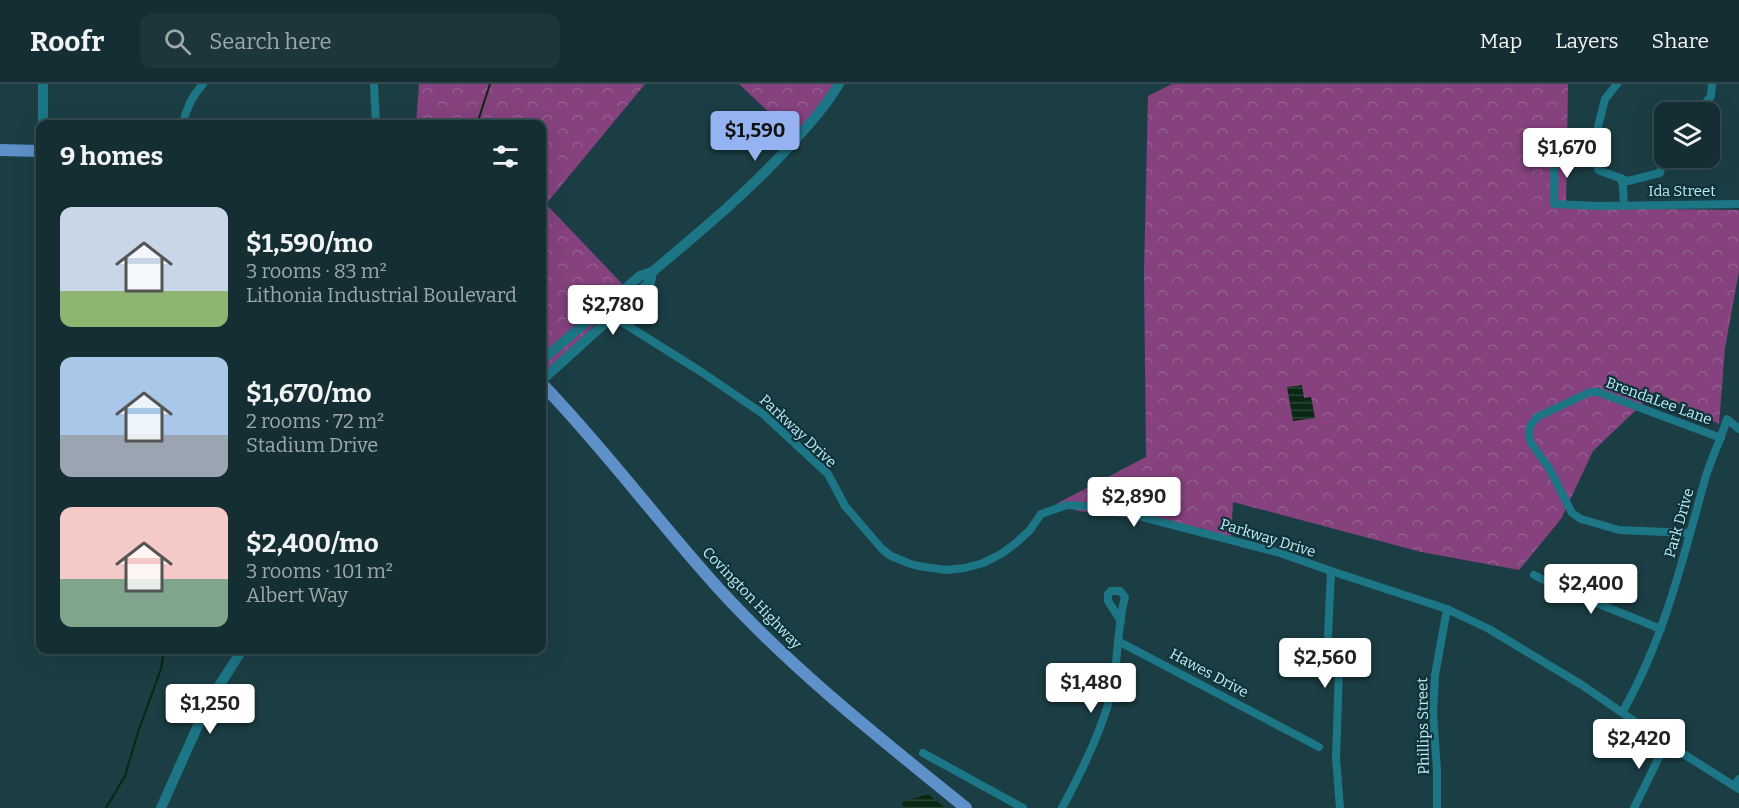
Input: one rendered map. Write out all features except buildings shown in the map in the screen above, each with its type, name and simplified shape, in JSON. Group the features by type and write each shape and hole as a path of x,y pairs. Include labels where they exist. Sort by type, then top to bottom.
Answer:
{"main road":[{"path":"43,84 43,120"},
{"path":"546,357 640,276 652,272 744,192 781,157 819,113 839,84"},
{"path":"0,150 36,148"},
{"path":"546,378 650,282 652,272"},
{"name":"Covington Highway","path":"546,386 721,591 768,640 858,720 966,808"},
{"path":"161,808 208,703 239,654"}],"street":[{"path":"184,120 188,105 203,84"},
{"path":"374,84 376,120"},
{"path":"1617,84 1605,99 1596,135 1598,170 1628,181 1659,173 1660,168"},
{"path":"1706,102 1711,96 1712,84"},
{"name":"Ida Street","path":"1554,153 1554,204 1624,206 1739,204"},
{"path":"1621,178 1624,206"},
{"name":"Parkway Drive","path":"606,306 614,316 763,414 828,474 845,506 882,549 891,556 918,567 946,570 965,568 1001,554 1030,530 1041,514 1067,505 1103,507 1280,553 1447,609 1489,629 1623,711 1666,743 1736,788"},
{"name":"BrendaLee Lane","path":"1690,533 1619,530 1581,519 1572,513 1548,468 1531,444 1530,426 1537,417 1590,392 1598,392 1721,438"},
{"path":"1721,438 1726,419 1739,429"},
{"name":"Park Drive","path":"1623,711 1640,681 1672,598 1706,475 1721,438"},
{"path":"1331,571 1329,637 1339,670 1336,758 1340,808"},
{"path":"1534,575 1562,589 1661,628"},
{"name":"Phillips Street","path":"1437,808 1433,713 1435,684 1447,609"},
{"path":"1062,808 1086,765 1111,697 1121,621"},
{"name":"Hawes Drive","path":"1118,641 1319,747"},
{"path":"1634,808 1666,743"},
{"path":"922,753 1023,808"},
{"path":"1736,788 1739,779"}],"green space":[{"path":"419,84 645,84 546,204 546,120 416,120"},
{"path":"739,84 839,84 794,136"},
{"path":"1172,84 1568,84 1566,208 1739,210 1739,271 1725,348 1719,424 1655,392 1593,451 1561,519 1519,570 1421,552 1233,502 1231,538 1201,528 1079,511 1056,504 1146,457 1144,273 1148,96"},
{"path":"546,204 628,290 546,375"}],"shaded area":[{"path":"1302,385 1304,398 1311,397 1315,418 1293,421 1287,387"},
{"path":"928,794 946,808 903,808 902,803 905,801"}],"waterway":[{"path":"478,120 490,84"},
{"path":"106,808 125,776 161,669 163,654"}]}
